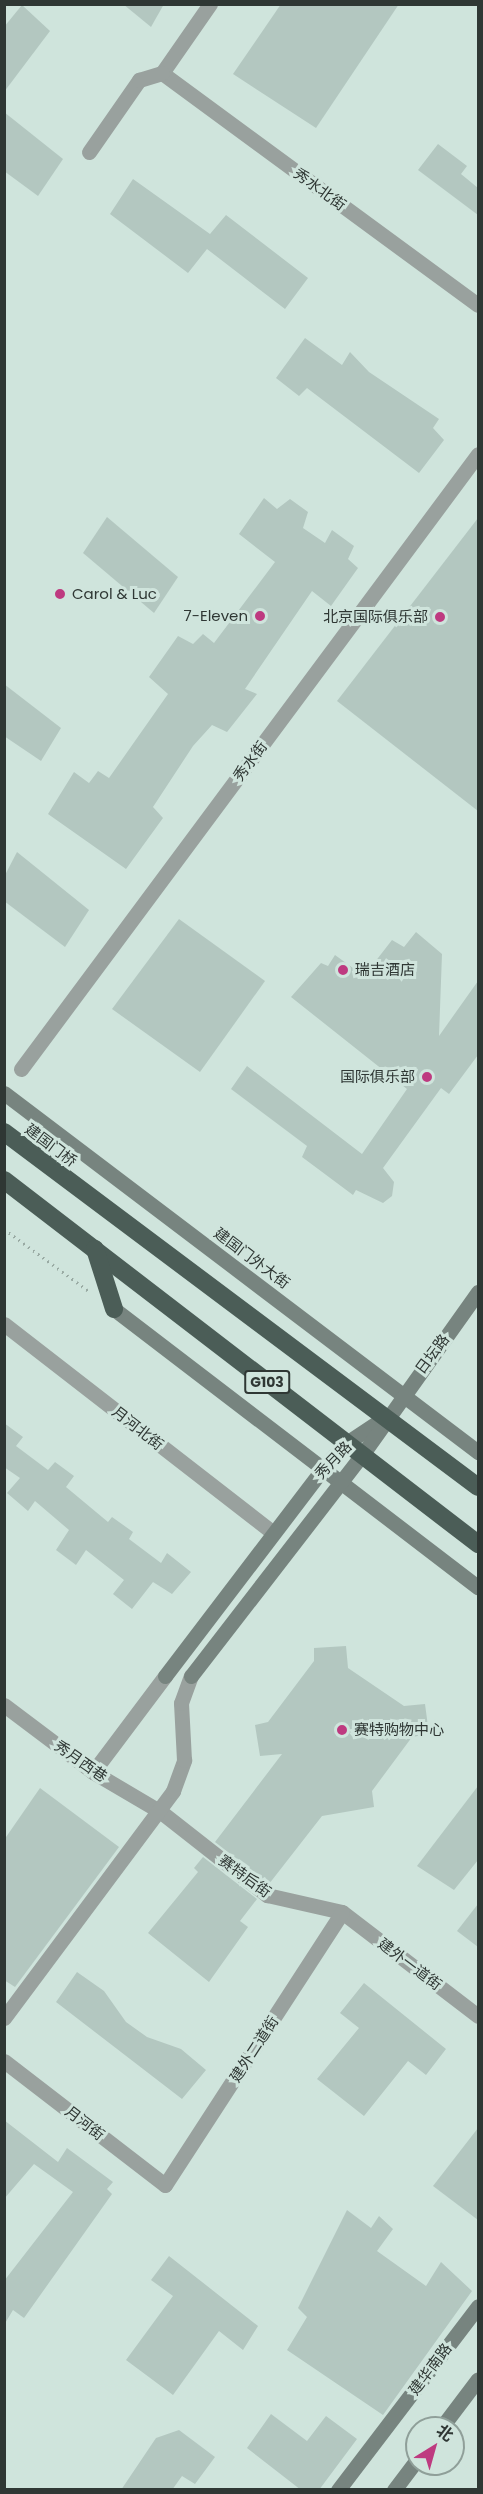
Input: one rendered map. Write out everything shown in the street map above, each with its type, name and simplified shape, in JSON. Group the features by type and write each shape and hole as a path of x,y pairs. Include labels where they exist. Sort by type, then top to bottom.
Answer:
{"highway":[{"name":"建国门桥","path":"4,1132 386,1416"},
{"name":"G103","path":"4,1180 478,1544"},
{"path":"95,1250 114,1309"},
{"name":"G103","path":"386,1416 478,1487"}],"street":[{"path":"89,152 139,80 162,73 210,4"},
{"name":"秀水北街","path":"162,73 478,305"},
{"name":"秀水街","path":"21,1069 478,454"},
{"name":"建国门外大街","path":"4,1093 478,1452"},
{"name":"日坛路","path":"386,1416 478,1292"},
{"path":"114,1309 324,1467 478,1587"},
{"name":"月河北街","path":"4,1324 272,1532"},
{"name":"秀月路","path":"93,1773 272,1532 324,1467 345,1444 386,1416"},
{"name":"秀月路","path":"161,1812 184,1760 181,1703 191,1676 362,1455 386,1416"},
{"name":"秀月西巷","path":"4,1705 93,1773 161,1812"},
{"path":"4,2018 161,1812"},
{"name":"赛特后街","path":"161,1812 267,1895 342,1912"},
{"name":"建外一道街","path":"342,1912 478,2016"},
{"name":"建外二道街","path":"165,2185 342,1912"},
{"name":"月河街","path":"4,2061 165,2185"},
{"name":"建华南路","path":"338,2490 478,2306"},
{"path":"450,2416 478,2379"},
{"path":"394,2490 405,2476"}],"path":[{"path":"4,1229 114,1309"}],"building":[{"path":"123,4 164,4 151,27"},
{"path":"281,4 399,4 316,128 233,74"},
{"path":"22,5 50,31 4,92 4,27"},
{"path":"4,112 63,159 38,196 4,171"},
{"path":"438,144 467,166 461,174 478,188 478,215 418,170"},
{"path":"133,179 210,234 226,215 308,278 285,309 207,249 188,273 110,214"},
{"path":"305,338 342,365 350,352 369,372 439,419 433,428 444,440 419,473 307,388 299,396 276,378"},
{"path":"264,498 277,509 290,499 308,512 303,528 325,543 332,530 354,546 348,559 358,568 331,606 312,591 245,689 257,694 227,732 212,725 193,746 153,807 163,818 126,869 48,814 74,772 89,783 98,771 109,778 168,694 149,677 178,636 193,644 203,634 214,643 275,562 239,534"},
{"path":"107,517 178,577 154,613 83,553"},
{"name":"北京国际俱乐部","path":"478,518 478,811 337,701"},
{"path":"4,684 61,728 41,761 4,736"},
{"path":"17,852 89,910 65,947 4,901 4,877"},
{"path":"179,919 265,981 200,1072 112,1009"},
{"name":"国际俱乐部","path":"416,932 442,954 439,1036 478,981 478,1055 449,1094 441,1088 383,1168 394,1182 392,1196 383,1203 356,1190 353,1195 302,1157 307,1146 231,1089 247,1066 362,1154 407,1089 291,997 321,963 328,966 335,955 364,976 392,940 404,947"},
{"path":"4,1423 23,1437 16,1446 48,1470 55,1462 74,1476 66,1487 108,1522 112,1517 133,1532 129,1539 161,1563 167,1553 191,1572 172,1594 153,1582 132,1609 113,1594 124,1580 86,1550 76,1565 56,1550 69,1530 35,1501 28,1511 7,1493 20,1478 4,1467"},
{"name":"赛特购物中心","path":"346,1646 348,1668 404,1706 425,1704 429,1734 412,1737 372,1791 374,1807 322,1816 269,1884 215,1842 282,1754 260,1756 255,1725 268,1722 314,1661 314,1648"},
{"path":"478,1786 478,1860 454,1890 417,1866"},
{"path":"40,1788 119,1847 15,1987 4,1980 4,1840"},
{"path":"203,1857 257,1899 240,1921 248,1927 209,1982 148,1933 198,1872 194,1868"},
{"path":"478,1904 478,1947 457,1931"},
{"path":"77,1972 104,1991 126,2022 147,2037 181,2049 206,2070 182,2099 56,2002"},
{"path":"364,1983 446,2049 426,2075 408,2061 364,2116 317,2079 359,2028 340,2013"},
{"path":"4,2120 58,2162 67,2148 113,2182 107,2189 112,2194 24,2318 13,2310 4,2325 4,2281 73,2192 34,2164 4,2199"},
{"path":"478,2128 478,2220 433,2186"},
{"path":"347,2210 371,2228 379,2216 393,2229 377,2251 426,2286 441,2262 472,2291 383,2415 287,2350 307,2317 298,2308"},
{"path":"169,2256 258,2326 243,2350 219,2331 173,2395 126,2360 173,2296 151,2280"},
{"path":"271,2414 307,2441 326,2416 357,2439 319,2490 301,2490 247,2448"},
{"path":"179,2430 215,2457 195,2484 182,2476 172,2490 121,2490 156,2438"}],"place":[{"name":"Carol & Luc","path":"60,594"},
{"name":"7-Eleven","path":"260,616"},
{"name":"北京国际俱乐部","path":"440,617"},
{"name":"瑞吉酒店","path":"343,970"},
{"name":"国际俱乐部","path":"427,1077"},
{"name":"赛特购物中心","path":"342,1730"}]}
